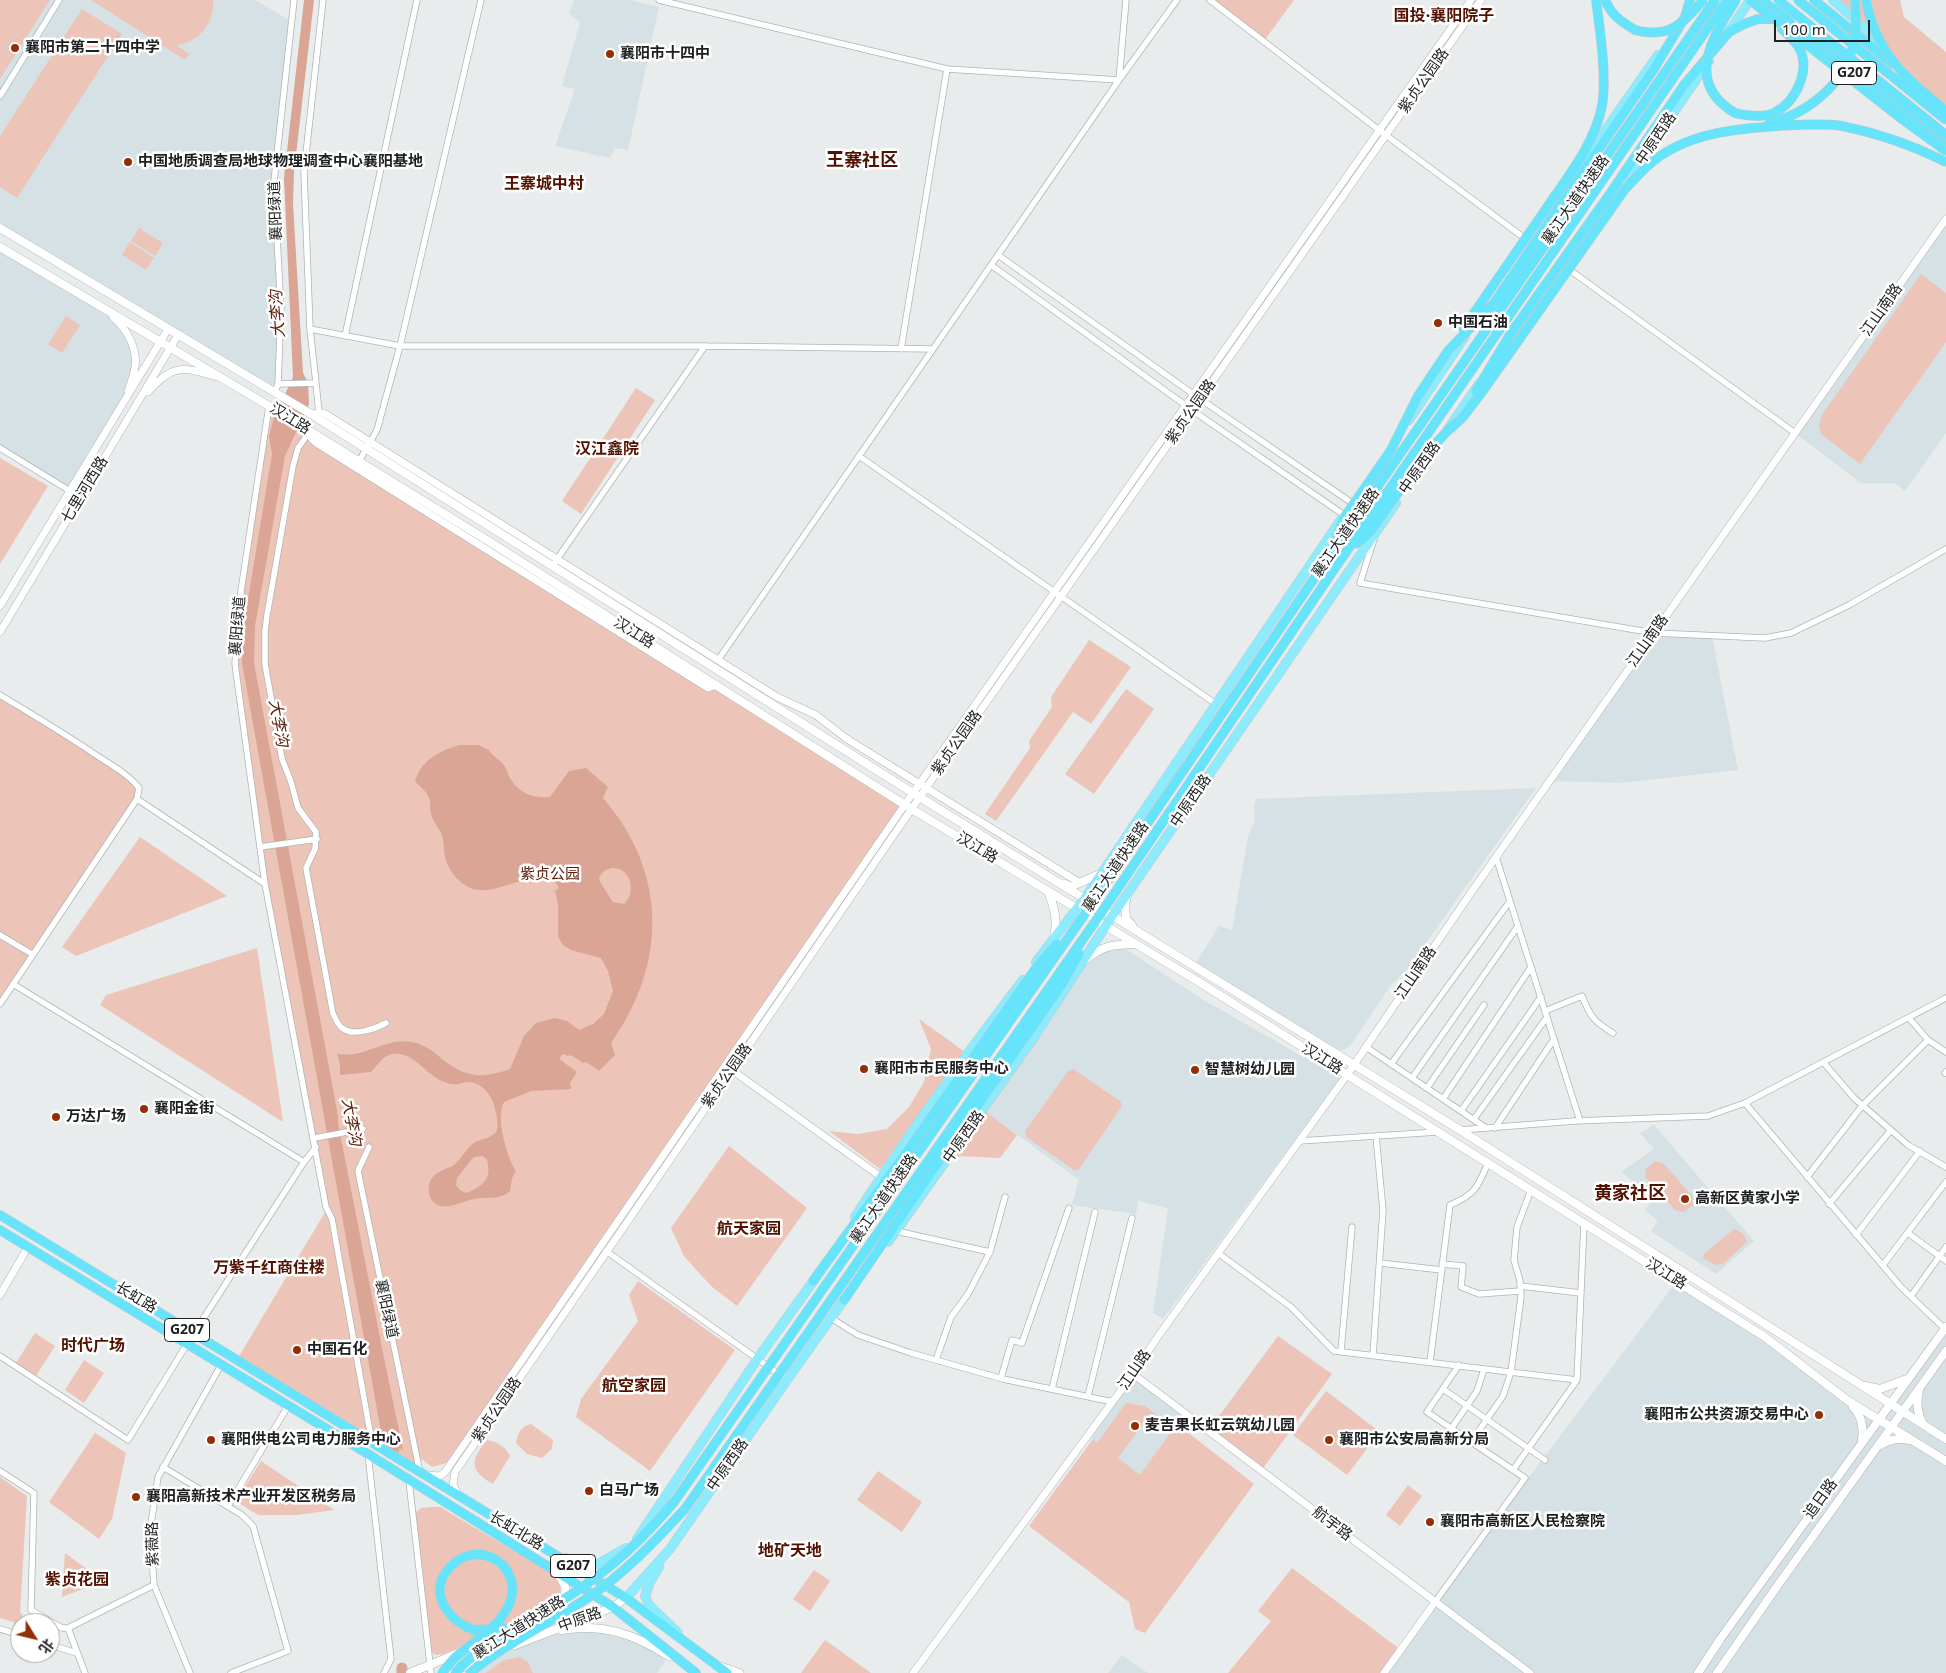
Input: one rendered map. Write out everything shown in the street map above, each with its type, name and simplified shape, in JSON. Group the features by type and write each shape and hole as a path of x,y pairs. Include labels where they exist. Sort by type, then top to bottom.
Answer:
{"highway":[{"path":"1330,555 1344,518 1392,450 1418,396 1570,173 1593,133 1602,106 1603,72 1597,0"},
{"path":"1606,0 1612,12 1622,22 1635,30 1647,33 1661,33 1674,28 1686,20 1703,0"},
{"path":"1448,351 1494,303 1654,69 1685,16 1690,0"},
{"name":"襄江大道快速路","path":"455,1673 466,1661 492,1642 599,1576 630,1550 674,1502 1118,865 1330,555 1715,0"},
{"name":"襄江大道快速路","path":"470,1673 502,1648 586,1599 637,1559 685,1509 1129,872 1343,556 1727,0"},
{"path":"1736,0 1718,28 1708,52 1706,70 1708,85 1724,106 1735,113 1747,116 1760,116 1773,113 1785,106 1798,88 1803,69 1800,52 1798,46 1777,23"},
{"path":"1750,0 1777,23 1946,151"},
{"name":"G207","path":"1762,0 1946,146"},
{"path":"1778,0 1946,135"},
{"path":"1798,0 1946,120"},
{"name":"G207","path":"1814,0 1946,107"},
{"path":"1343,556 1369,533 1424,455 1463,417 1608,212 1639,174 1653,161 1698,137 1775,121 1795,114 1817,100 1836,79 1852,50 1856,27 1855,0"},
{"path":"1865,0 1877,36 1888,57 1904,74 1946,111"},
{"path":"1450,429 1488,372 1511,333 1684,85 1729,32 1758,19 1776,19 1810,38"},
{"path":"1739,129 1798,125 1841,126 1886,138 1946,162"},
{"path":"814,1282 1036,968 1058,944 1099,883 1118,865"},
{"path":"844,1300 1062,984 1077,956 1118,897 1129,872"},
{"name":"长虹路","path":"0,1215 374,1444"},
{"name":"长虹路","path":"0,1230 368,1454"},
{"name":"长虹北路","path":"374,1444 626,1598 727,1673"},
{"name":"长虹北路","path":"368,1454 613,1607 690,1670"},
{"path":"442,1673 454,1659 500,1620 511,1600 510,1580 504,1566 491,1557 481,1554 461,1556 451,1564 439,1588 441,1600 458,1623 474,1630 510,1628 540,1619"}],"main road":[{"path":"598,1581 636,1541 758,1358 814,1282 881,1177 988,1026 1077,909 1454,356 1483,306 1697,0"},
{"name":"中原西路","path":"626,1598 670,1549 831,1318 896,1231 1034,1037 1112,916 1377,530 1501,352 1528,325 1750,0"},
{"path":"1833,0 1874,36 1902,71"},
{"name":"汉江路","path":"0,228 178,335 276,388 365,449 552,567 916,795 1460,1130 1946,1439"},
{"name":"汉江路","path":"0,247 269,406 357,464 717,685 908,807 1347,1075 1765,1337 1847,1400 1946,1461"},
{"path":"1056,880 1070,887 1100,874"},
{"path":"1048,891 1055,912 1056,927 1053,940"},
{"path":"1127,895 1126,919 1141,934"},
{"path":"1084,961 1098,949 1114,945 1135,944"},
{"name":"追日路","path":"1698,1673 1861,1443 1946,1328"},
{"name":"追日路","path":"1717,1673 1946,1350"},
{"path":"1860,1386 1880,1388 1894,1385 1909,1378"},
{"path":"1920,1386 1916,1402 1923,1424"},
{"path":"1847,1400 1859,1412 1863,1431 1861,1443"},
{"path":"1875,1449 1888,1440 1898,1438 1912,1440"},
{"path":"559,1557 598,1564 620,1553 636,1541"},
{"path":"670,1549 650,1582 646,1596 649,1605 692,1647"},
{"path":"540,1619 564,1598 566,1593 566,1584 555,1571"},
{"name":"中原路","path":"410,1673 422,1668 431,1669 540,1619 598,1581"},
{"name":"中原路","path":"449,1673 545,1632 613,1607 626,1598"},
{"path":"545,1632 572,1628 603,1628 629,1634 690,1670"}],"street":[{"path":"0,96 59,0"},
{"name":"襄阳绿道","path":"276,388 281,310 274,182 294,0"},
{"path":"323,0 304,172 315,414 324,412 777,697 816,715 847,739 1080,883"},
{"path":"345,336 417,0"},
{"path":"357,464 377,430 400,346 481,0"},
{"path":"659,0 947,68 1119,80"},
{"path":"1119,80 1126,0"},
{"path":"718,660 1119,80 1177,0"},
{"path":"1210,0 1379,130 1528,241"},
{"name":"紫贞公园路","path":"1058,594 1193,394 1471,0"},
{"name":"紫贞公园路","path":"422,1474 440,1476 445,1472 729,1067 916,795 1058,594 1200,399 1481,0"},
{"path":"901,349 947,68"},
{"name":"江山南路","path":"1353,1065 1496,857 1946,219"},
{"path":"998,255 1200,399 1352,503"},
{"path":"991,266 1192,410 1344,515"},
{"path":"1567,268 1795,434"},
{"path":"104,308 124,326 133,346 135,365 126,398"},
{"name":"七里河西路","path":"0,606 168,329"},
{"path":"310,329 400,346 705,346 933,349"},
{"name":"七里河西路","path":"0,632 178,335"},
{"path":"552,567 705,346"},
{"path":"136,406 162,377 180,369 194,370 226,380"},
{"path":"276,388 287,383 313,383"},
{"name":"襄阳绿道","path":"269,406 241,591 235,664 262,847 265,884 316,1138 316,1147"},
{"name":"襄阳绿道","path":"306,431 292,466 266,615 265,664 282,759 298,808 311,823 317,838"},
{"path":"0,448 70,491"},
{"path":"859,456 1216,704"},
{"path":"1377,530 1360,583 1654,633 1765,638 1791,633 1849,604 1946,549"},
{"path":"0,695 66,735 134,781 139,788 136,799 0,1004"},
{"path":"136,799 265,884"},
{"path":"262,847 317,838 315,849 306,868 333,1014 340,1026 346,1031 367,1030 378,1027 386,1022"},
{"path":"1496,857 1580,1121"},
{"path":"1391,1064 1510,902"},
{"path":"1412,1078 1518,926"},
{"path":"0,935 32,954"},
{"path":"1443,1099 1531,966"},
{"path":"13,984 304,1162"},
{"path":"1545,1010 1582,996 1590,1016 1613,1033"},
{"path":"1461,1111 1540,997"},
{"path":"1460,1130 1580,1121 1708,1116 1746,1103 1946,998"},
{"path":"1426,1088 1484,1005"},
{"path":"1474,1120 1547,1017"},
{"path":"1910,1018 1928,1040 1946,1052"},
{"path":"1495,1128 1554,1040"},
{"path":"1806,1177 1862,1106 1928,1040"},
{"path":"1366,1047 1487,1129"},
{"path":"1824,1063 1862,1106 1908,1145 1946,1167"},
{"name":"江山路","path":"913,1673 1134,1374 1159,1335 1353,1065"},
{"path":"729,1067 881,1177"},
{"name":"紫贞公园路","path":"458,1495 453,1484 455,1472 729,1067"},
{"path":"1746,1103 1806,1177 1883,1266 1910,1296 1946,1328"},
{"path":"316,1138 363,1129"},
{"path":"1830,1204 1891,1130"},
{"path":"1299,1141 1438,1132"},
{"path":"1373,1355 1383,1210 1376,1136"},
{"path":"194,1333 304,1162 316,1147"},
{"path":"316,1147 326,1207 334,1228 374,1444"},
{"name":"襄阳绿道","path":"369,1147 358,1171 422,1474"},
{"path":"1856,1235 1920,1151"},
{"path":"1430,1362 1450,1205 1470,1196 1488,1163"},
{"path":"1883,1266 1946,1182"},
{"path":"1471,1442 1503,1396 1510,1372 1520,1288 1514,1260 1517,1227 1531,1190"},
{"path":"936,1360 951,1317 968,1294 990,1252 1006,1198"},
{"path":"1001,1378 1012,1340 1022,1342 1069,1208"},
{"path":"1052,1389 1095,1212"},
{"path":"1088,1396 1132,1218"},
{"path":"1513,1470 1577,1380 1584,1223"},
{"path":"1342,1352 1352,1227"},
{"path":"896,1231 990,1252"},
{"path":"1908,1233 1946,1262"},
{"path":"0,1295 28,1247"},
{"path":"1910,1296 1946,1247"},
{"path":"606,1251 787,1380"},
{"path":"1218,1253 1291,1307 1334,1351 1577,1380"},
{"path":"1380,1263 1442,1267 1463,1266 1461,1287 1479,1294 1520,1288 1581,1293"},
{"path":"831,1318 858,1335 936,1360 1001,1378 1113,1402"},
{"path":"0,1356 128,1440 187,1344"},
{"name":"紫薇路","path":"190,1673 154,1584 150,1531 158,1477 221,1365"},
{"path":"1384,1673 1525,1478 1427,1412 1459,1366"},
{"path":"1452,1429 1478,1391 1484,1368"},
{"name":"航宇路","path":"1134,1374 1530,1673"},
{"path":"1443,1389 1546,1460"},
{"path":"228,1506 288,1406"},
{"path":"368,1454 390,1659 384,1673"},
{"path":"164,1467 242,1515 252,1526 288,1651 231,1673"},
{"path":"0,1471 34,1493 31,1610 62,1628 68,1628 154,1584"},
{"path":"407,1480 431,1669"},
{"path":"68,1628 85,1673"},
{"path":"60,1648 77,1653"},
{"path":"716,1665 740,1673"}],"shaded area":[{"name":"中国地质调查局地球物理调查中心襄阳基地","path":"0,0 255,0 291,21 274,182 281,310 275,392 0,228"},
{"path":"304,0 314,0 294,172 293,204 303,373 308,382 309,404 285,456 255,626 254,663 338,1123 403,1450 382,1437 242,663 244,624 272,454 269,436 274,418 293,377 284,178"},
{"name":"襄阳市十四中","path":"574,0 630,0 659,7 628,150 615,148 610,158 555,146 575,89 562,86 580,22 569,14"},
{"path":"1946,219 1946,433 1905,491 1895,483 1861,483 1795,433"},
{"path":"0,247 104,308 124,326 135,365 126,398 70,491 0,448"},
{"path":"1654,633 1712,636 1738,770 1621,783 1550,781"},
{"path":"478,745 489,750 503,764 511,779 520,790 529,795 539,797 550,797 569,771 586,768 608,787 603,798 624,827 640,857 649,888 652,919 650,951 643,982 629,1013 611,1043 615,1055 599,1071 586,1062 583,1063 571,1055 563,1054 559,1059 577,1072 570,1083 571,1089 531,1091 504,1102 501,1127 509,1157 516,1171 512,1178 510,1191 497,1197 479,1198 452,1206 441,1206 436,1204 430,1197 429,1188 432,1179 443,1170 453,1166 474,1143 490,1137 497,1130 496,1115 488,1093 480,1085 473,1082 450,1084 443,1081 433,1076 409,1057 398,1054 385,1057 371,1072 340,1075 340,1064 337,1054 357,1054 393,1042 412,1042 428,1048 451,1065 467,1073 483,1075 500,1072 510,1069 524,1036 536,1023 555,1018 567,1021 579,1030 593,1024 604,1014 613,991 608,971 601,958 571,950 563,945 558,937 558,904 555,891 559,888 552,880 543,877 531,878 493,889 481,890 466,886 452,873 446,860 441,833 432,816 429,798 415,781 422,767 432,757 452,747","holes":["612,868 624,872 630,881 630,894 624,904 613,902 600,882 599,877 605,870","482,1156 488,1162 488,1176 486,1180 475,1189 466,1193 460,1190 456,1185 457,1178 472,1159"]},
{"path":"1536,788 1406,971 1391,985 1350,1046 1344,1050 1335,1049 1195,964 1219,926 1232,930 1248,836 1255,820 1254,808 1256,799"},
{"path":"1124,948 1202,999 1340,1078 1163,1319 1153,1313 1168,1208 1138,1201 1136,1214 1072,1205 1079,1180 985,1111 1084,965 1103,952"},
{"name":"高新区黄家小学","path":"1654,1125 1754,1241 1716,1274 1651,1231 1658,1221 1645,1210 1653,1198 1621,1172 1654,1149 1640,1133"},
{"path":"1677,1281 1879,1419 1946,1327 1946,1673 1384,1673 1435,1602"},
{"name":"麦吉果长虹云筑幼儿园","path":"1133,1374 1185,1413 1140,1476 1088,1436"},
{"path":"603,1628 669,1656 657,1673 475,1673 473,1662 545,1632"},
{"path":"1123,1656 1148,1673 1108,1673"}],"green space":[{"name":"襄阳市第二十四中学","path":"0,0 50,0 0,79"},
{"path":"91,0 213,0 213,8 208,24 198,36 176,45 189,54 185,60"},
{"path":"1210,0 1294,0 1264,41"},
{"path":"1833,0 1900,0 1904,17 1946,52 1946,107 1902,71"},
{"path":"82,9 122,34 17,198 0,187 0,136"},
{"path":"139,228 163,243 155,256 131,241"},
{"path":"130,242 154,258 146,270 122,255"},
{"path":"1921,274 1946,293 1946,342 1860,464 1821,434 1819,426 1822,415"},
{"path":"66,316 80,325 62,353 48,344"},
{"path":"636,388 655,400 581,514 562,501"},
{"name":"紫贞公园","path":"269,406 905,805 879,838 603,1236 450,1462 432,1467 412,1452 420,1473 238,1358 327,1209 265,884 235,664 241,591"},
{"path":"0,458 48,486 0,564"},
{"path":"1089,640 1131,667 1091,724 1073,712 996,821 985,814 1030,748 1029,741 1052,707 1051,697"},
{"path":"1126,689 1154,709 1094,794 1065,774"},
{"path":"0,695 122,773 139,788 137,799 0,1004"},
{"path":"140,837 227,896 76,956 62,947"},
{"path":"257,948 283,1122 100,1005 106,995"},
{"path":"919,1019 965,1052 880,1169 829,1131 858,1134 887,1129 909,1107 924,1082 931,1049"},
{"path":"1073,1069 1120,1101 1122,1106 1079,1169 1074,1170 1026,1137 1025,1131 1068,1071"},
{"path":"985,1111 1017,1135 1000,1158 955,1156"},
{"path":"729,1146 807,1208 737,1306 711,1286 684,1256 671,1228"},
{"path":"1654,1162 1664,1164 1692,1196 1693,1205 1684,1212 1675,1210 1645,1177 1646,1169"},
{"path":"1734,1229 1745,1237 1747,1242 1723,1264 1716,1265 1703,1258 1704,1254"},
{"path":"638,1281 735,1350 650,1471 576,1417 581,1399 638,1321 629,1295"},
{"path":"35,1333 55,1346 36,1376 16,1363"},
{"path":"1278,1336 1332,1374 1261,1471 1208,1431"},
{"path":"84,1360 104,1373 84,1403 65,1390"},
{"path":"1326,1391 1380,1432 1347,1475 1293,1435"},
{"path":"1126,1403 1145,1406 1174,1428 1177,1424 1254,1484 1145,1633 1135,1629 1129,1602 1029,1526 1093,1439 1097,1443","holes":["1154,1419 1171,1432 1140,1475 1118,1458 1146,1420"]},
{"path":"531,1424 553,1440 552,1449 542,1458 527,1454 516,1443 520,1431"},
{"path":"95,1433 126,1453 112,1519 99,1539 49,1502"},
{"path":"487,1440 500,1445 510,1456 493,1484 480,1474 475,1465 477,1454"},
{"path":"261,1461 334,1510 297,1515 258,1515 236,1501"},
{"path":"878,1471 922,1502 902,1532 857,1500"},
{"path":"0,1477 27,1496 21,1613 10,1613 10,1621 0,1618"},
{"path":"1408,1485 1422,1496 1400,1526 1386,1515"},
{"path":"440,1507 551,1573 559,1582 561,1594 543,1614 443,1654 436,1655 431,1652 415,1519 416,1512 421,1508"},
{"path":"65,1553 103,1581 62,1597"},
{"path":"1292,1568 1401,1650 1384,1673 1228,1673 1271,1621 1258,1611"},
{"path":"814,1570 830,1581 810,1611 793,1599"},
{"path":"825,1640 871,1673 801,1673"},
{"path":"520,1657 528,1662 533,1673 486,1673 504,1660"}],"waterway":[{"name":"大李沟","path":"391,1429 394,1449"},
{"name":"大李沟","path":"402,1668 402,1673"}],"place":[{"name":"襄阳市第二十四中学","path":"15,48"},
{"name":"襄阳市十四中","path":"610,54"},
{"name":"中国地质调查局地球物理调查中心襄阳基地","path":"128,162"},
{"name":"中国石油","path":"1438,323"},
{"name":"襄阳市市民服务中心","path":"864,1069"},
{"name":"智慧树幼儿园","path":"1195,1070"},
{"name":"襄阳金街","path":"144,1109"},
{"name":"万达广场","path":"56,1117"},
{"name":"高新区黄家小学","path":"1685,1199"},
{"name":"中国石化","path":"297,1350"},
{"name":"襄阳市公共资源交易中心","path":"1819,1415"},
{"name":"麦吉果长虹云筑幼儿园","path":"1135,1426"},
{"name":"襄阳供电公司电力服务中心","path":"211,1440"},
{"name":"襄阳市公安局高新分局","path":"1329,1440"},
{"name":"白马广场","path":"589,1491"},
{"name":"襄阳高新技术产业开发区税务局","path":"136,1497"},
{"name":"襄阳市高新区人民检察院","path":"1430,1522"}],"district":[{"name":"国投·襄阳院子","path":"1444,16"},
{"name":"王寨社区","path":"862,161"},
{"name":"王寨城中村","path":"544,184"},
{"name":"汉江鑫院","path":"607,449"},
{"name":"黄家社区","path":"1630,1194"},
{"name":"航天家园","path":"749,1229"},
{"name":"万紫千红商住楼","path":"269,1268"},
{"name":"时代广场","path":"93,1346"},
{"name":"航空家园","path":"634,1386"},
{"name":"地矿天地","path":"790,1551"},
{"name":"紫贞花园","path":"77,1580"}]}
